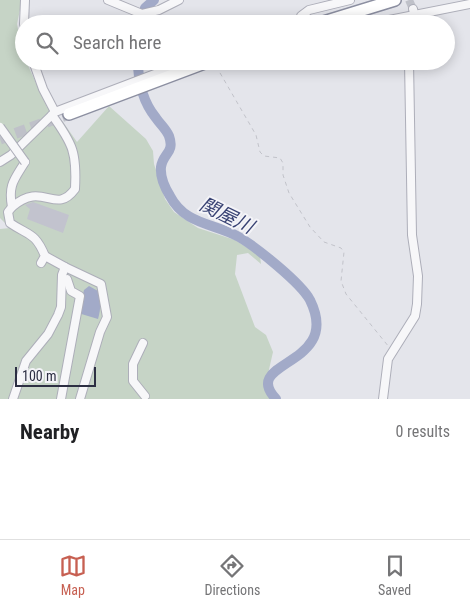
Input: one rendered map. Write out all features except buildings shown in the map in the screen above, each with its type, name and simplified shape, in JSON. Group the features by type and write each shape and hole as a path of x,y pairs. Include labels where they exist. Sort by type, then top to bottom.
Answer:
{"highway":[{"path":"346,15 395,0"},
{"path":"67,111 86,107 187,70"}],"street":[{"path":"108,0 142,14 159,10 179,0"},
{"path":"302,15 310,10 350,0"},
{"path":"23,2 24,15"},
{"path":"420,15 470,4"},
{"path":"35,70 53,113 72,145 77,164 76,189 66,199 60,201 35,195 23,198 8,212 10,223 32,234 40,244 43,260 101,284 108,317 100,332 80,399"},
{"path":"0,162 10,155 53,113 67,111 167,70"},
{"path":"383,399 388,359 415,316 418,304 418,276 412,235 409,70"},
{"path":"0,127 25,162 12,183 9,192 12,207"},
{"path":"13,399 26,361 48,334 58,315 63,289 64,269"},
{"path":"61,399 80,296 71,291 68,286 64,269"},
{"path":"143,343 133,364 133,381 147,398"}],"path":[{"path":"159,10 163,15"},
{"path":"220,70 247,123 256,135 260,152 264,156 280,158 283,163 283,175 289,193 310,227 324,242 340,248 344,252 341,281 346,294 393,351"}],"green space":[{"path":"0,0 22,0 19,15 15,15 15,70 30,70 47,107 63,122 77,142 109,106 146,139 153,151 154,164 165,199 174,212 198,228 235,240 260,256 261,264 248,253 237,255 235,274 255,327 266,335 273,352 265,387 272,399 0,399 0,229 10,228 0,218"}],"water":[{"path":"89,286 98,291 100,298 98,319 78,313 84,290"}],"waterway":[{"name":"関屋川","path":"143,15 145,8 154,0"},
{"name":"関屋川","path":"139,70 140,84 151,112 169,136 171,146 162,162 161,175 166,190 176,206 192,218 229,232 247,242 298,284 310,300 316,322 313,338 304,350 270,376 268,386 276,399"}],"tunnel":[{"path":"409,0 413,9"},
{"path":"0,139 69,114"}]}
